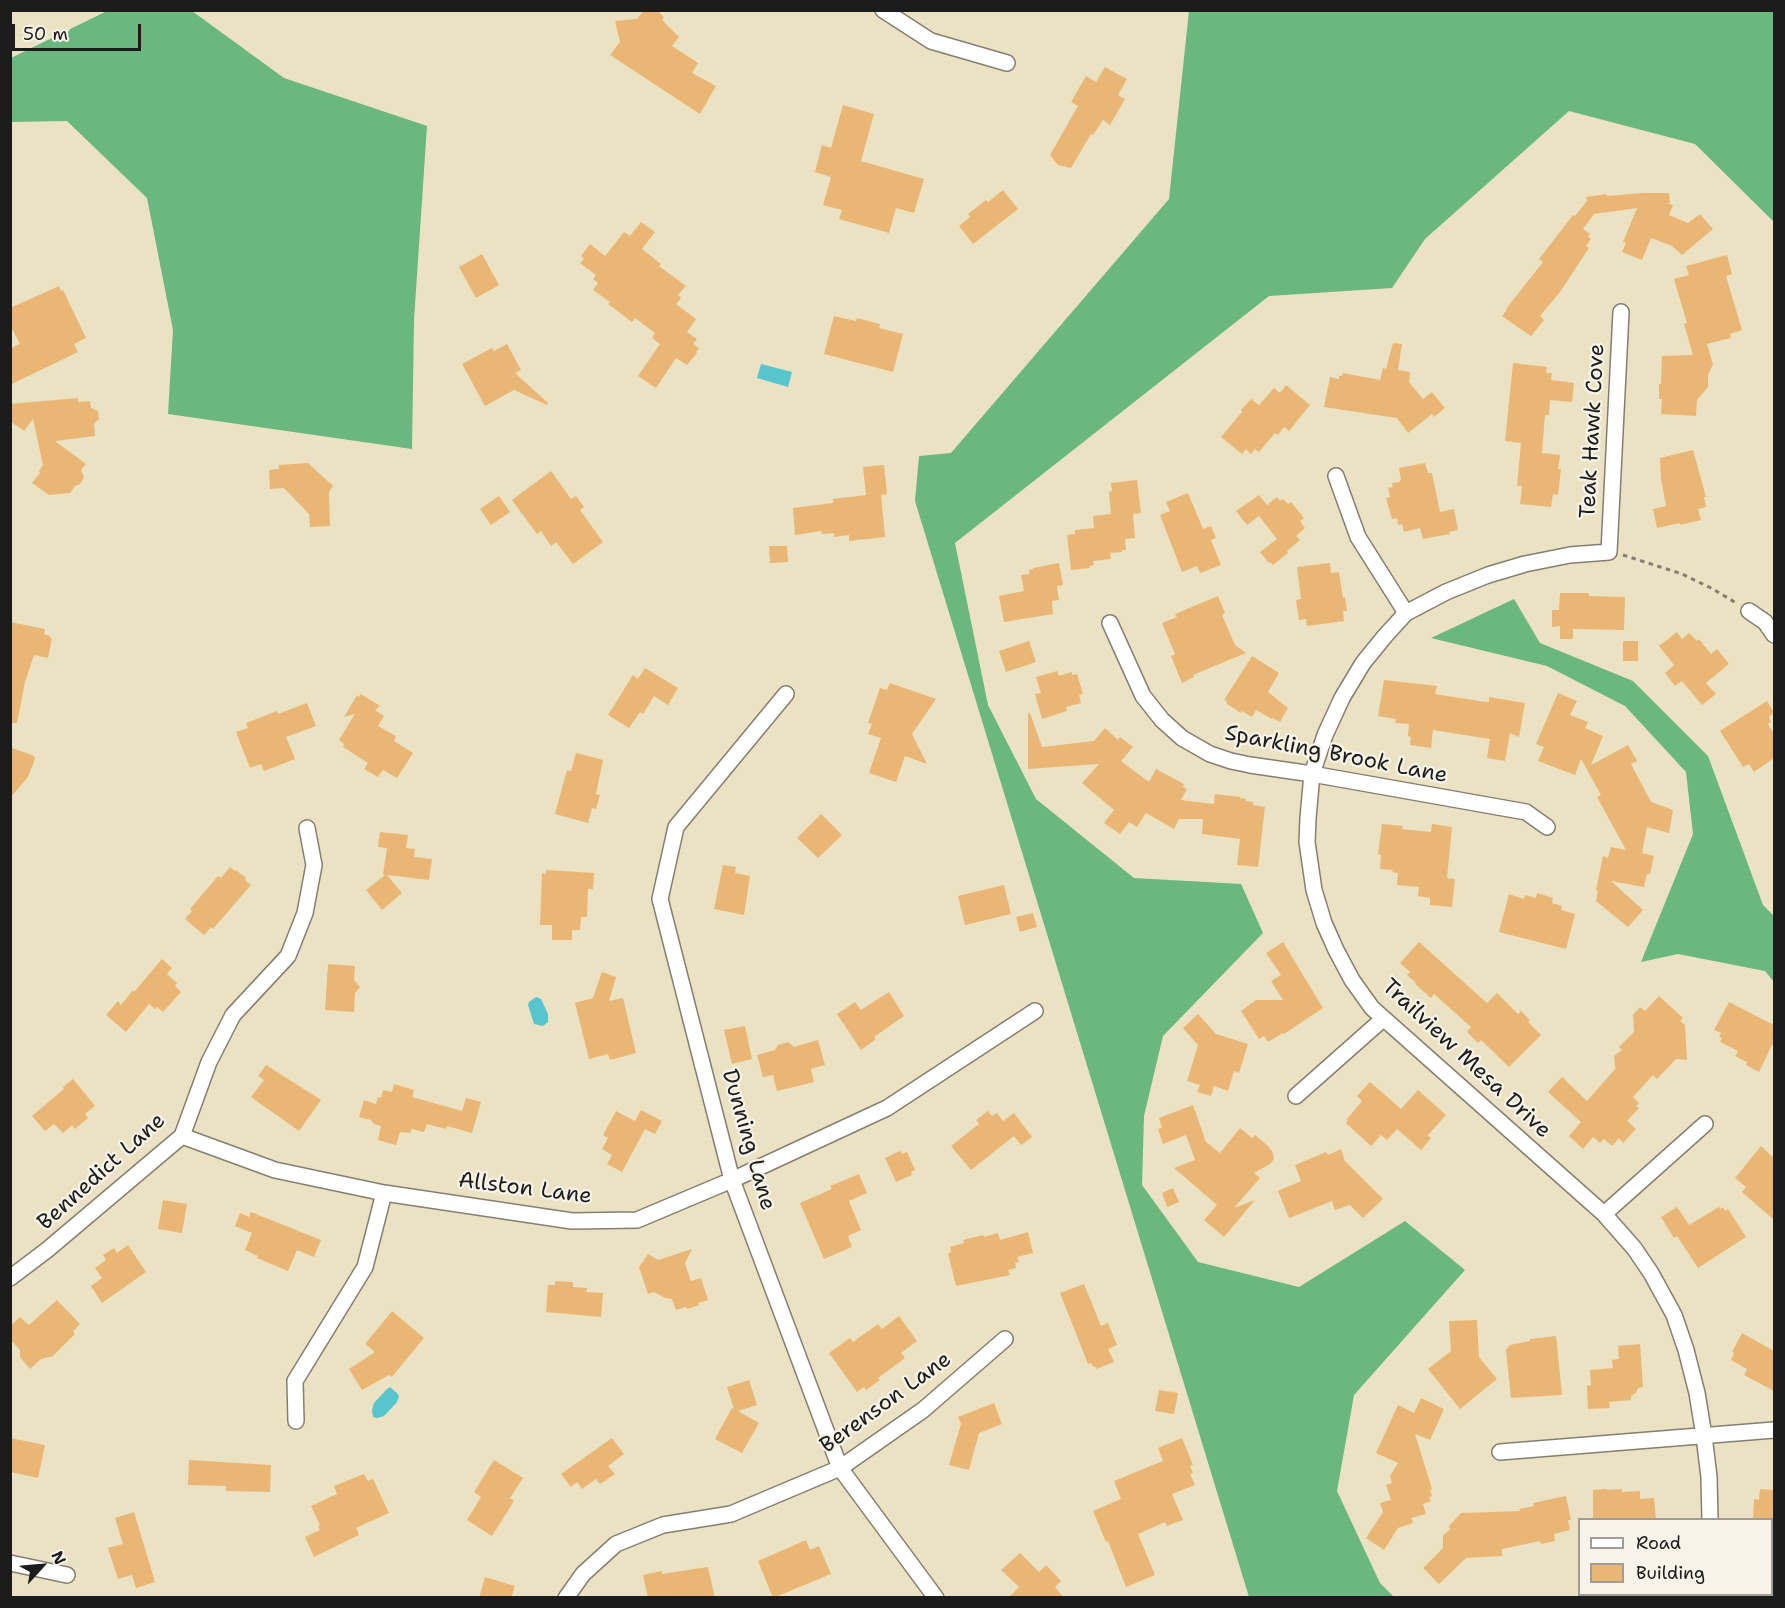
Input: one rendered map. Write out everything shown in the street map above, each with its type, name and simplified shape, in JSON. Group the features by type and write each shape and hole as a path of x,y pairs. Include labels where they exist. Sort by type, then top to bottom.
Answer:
{"street":[{"path":"883,10 931,41 1007,63"},
{"name":"Teak Hawk Cove","path":"1609,552 1621,312"},
{"path":"1336,476 1358,537 1406,614"},
{"name":"Trailview Mesa Drive","path":"1609,552 1570,555 1525,564 1488,575 1446,592 1406,614 1363,663 1342,698 1325,735 1312,774 1308,842 1314,891 1324,923 1352,980 1372,1008 1604,1214 1634,1248 1651,1273 1674,1315 1697,1393 1709,1477 1710,1518"},
{"path":"1749,611 1765,622 1774,635"},
{"name":"Sparkling Brook Lane","path":"1110,623 1143,696 1162,720 1182,738 1210,754 1250,765 1526,812 1547,827"},
{"name":"Dunning Lane","path":"786,694 676,827 660,899 732,1180 840,1468 936,1598"},
{"name":"Bennedict Lane","path":"10,1278 47,1250 182,1136 209,1062 233,1015 288,956 305,913 314,865 307,828"},
{"name":"Allston Lane","path":"182,1136 275,1170 384,1193 572,1221 637,1220 732,1180 887,1108 1035,1011"},
{"path":"1296,1096 1383,1019"},
{"path":"1604,1214 1706,1124"},
{"path":"296,1421 295,1381 365,1267 384,1193"},
{"name":"Berenson Lane","path":"566,1598 583,1574 616,1544 663,1525 731,1515 840,1468 923,1410 1005,1339"},
{"path":"1500,1452 1774,1430"},
{"path":"10,1563 67,1575"}],"path":[{"path":"1609,552 1639,559 1682,574 1749,611"}],"green space":[{"path":"107,11 192,11 284,78 427,126 414,320 412,449 168,414 173,330 147,198 67,121 11,122 11,58"},
{"path":"1189,11 1774,11 1774,222 1695,144 1569,111 1425,239 1392,288 1269,296 955,543 988,705 1036,799 1134,878 1241,884 1263,933 1163,1036 1144,1116 1142,1185 1198,1262 1299,1287 1405,1221 1465,1270 1354,1395 1337,1491 1380,1583 1394,1597 1249,1597 915,501 919,456 951,453 1169,199"},
{"path":"1514,599 1540,643 1633,681 1708,756 1763,905 1774,916 1774,982 1765,971 1678,954 1641,962 1693,834 1686,772 1625,706 1547,666 1431,638"}],"water":[{"path":"761,364 792,372 788,387 757,378"},
{"path":"536,997 541,999 548,1014 548,1022 543,1026 534,1024 528,1005"},
{"path":"390,1387 399,1396 397,1402 384,1416 373,1417 374,1403"}],"building":[{"path":"644,10 657,10 664,17 662,20 679,37 672,46 698,63 692,73 716,86 700,114 610,55 620,42 615,21 637,19"},
{"path":"1105,67 1127,79 1118,95 1125,99 1110,125 1103,120 1093,135 1091,134 1071,168 1058,165 1050,155 1078,106 1071,102 1086,76 1096,82"},
{"path":"843,105 874,114 861,161 924,179 914,213 896,208 889,233 839,219 842,210 823,205 831,177 815,172 822,145 831,148"},
{"path":"1003,190 1018,209 973,244 959,226 970,217 968,214"},
{"path":"1669,193 1670,203 1667,203 1673,205 1669,215 1688,223 1700,214 1713,229 1682,255 1672,246 1651,238 1642,260 1622,252 1626,243 1623,242 1637,208 1594,214 1583,229 1590,234 1588,237 1591,239 1586,246 1589,248 1560,292 1540,316 1544,320 1531,336 1502,316 1543,262 1539,259 1573,215 1575,216 1587,201 1586,197"},
{"path":"641,222 655,232 642,249 661,264 659,266 686,286 678,295 681,298 676,304 696,319 687,332 697,339 693,344 699,348 687,365 676,358 656,388 638,376 660,344 652,338 655,333 635,318 632,322 593,290 598,283 593,279 596,275 580,263 584,259 581,256 590,244 605,256 624,232 630,236"},
{"path":"482,254 499,285 476,298 459,267"},
{"path":"1727,255 1732,274 1726,276 1742,330 1730,334 1731,338 1707,344 1713,364 1708,375 1708,387 1697,400 1696,416 1661,414 1662,399 1659,399 1659,384 1661,384 1662,356 1693,355 1684,324 1687,323 1674,279 1689,275 1686,266"},
{"path":"59,286 86,338 74,344 78,352 10,385 10,348 20,344 10,325 10,308"},
{"path":"834,316 856,321 857,318 880,324 879,328 903,334 893,372 824,354"},
{"path":"1393,343 1402,344 1398,370 1410,372 1409,382 1423,399 1432,392 1445,408 1434,417 1432,414 1408,433 1397,418 1324,407 1330,377 1339,379 1343,373 1380,380 1383,368 1386,369"},
{"path":"507,344 521,370 515,373 548,403 547,405 514,390 485,406 462,364 492,348 494,351"},
{"path":"1513,363 1547,367 1546,373 1552,373 1551,380 1574,383 1572,402 1550,400 1549,415 1545,415 1542,453 1560,455 1558,469 1561,469 1558,495 1553,494 1551,507 1520,504 1522,486 1517,486 1521,443 1505,441"},
{"path":"1286,385 1310,405 1289,431 1284,427 1278,435 1275,433 1259,452 1255,449 1251,454 1246,449 1242,454 1221,437 1251,399 1259,405 1274,388 1280,393"},
{"path":"78,398 78,402 90,401 91,408 98,411 99,419 94,424 95,436 55,441 86,464 81,470 84,478 70,493 49,495 32,483 43,465 33,419 24,431 10,421 10,404"},
{"path":"1693,450 1706,497 1704,497 1706,507 1698,509 1701,520 1657,528 1653,509 1666,506 1660,458"},
{"path":"308,463 333,486 329,492 330,526 310,527 309,514 284,488 270,489 269,470 279,469 279,465"},
{"path":"1425,463 1428,473 1432,473 1440,512 1454,509 1458,530 1449,532 1450,534 1423,539 1420,528 1404,532 1402,524 1398,525 1397,518 1392,519 1386,498 1390,497 1388,488 1393,487 1392,483 1401,480 1399,468"},
{"path":"884,465 887,494 881,495 885,537 849,541 849,535 834,537 834,533 822,534 821,531 795,535 793,508 833,503 833,499 866,495 863,467"},
{"path":"551,471 571,499 576,496 584,507 580,510 603,542 573,564 556,542 551,546 541,531 537,534 512,500"},
{"path":"1137,480 1141,513 1133,514 1135,538 1125,539 1126,550 1110,553 1111,559 1093,561 1094,565 1089,566 1090,568 1071,570 1067,535 1075,534 1075,530 1094,528 1093,516 1111,514 1109,492 1112,491 1111,483"},
{"path":"1188,493 1203,529 1211,526 1216,538 1211,540 1221,565 1200,573 1197,566 1182,572 1160,515 1170,511 1166,502"},
{"path":"1259,495 1267,505 1277,497 1288,504 1291,502 1304,518 1300,521 1305,528 1296,536 1300,540 1273,565 1260,552 1277,539 1259,516 1247,525 1236,511"},
{"path":"499,496 510,512 491,525 480,509"},
{"path":"769,546 787,546 788,562 770,563"},
{"path":"1059,563 1063,585 1057,586 1059,600 1052,601 1053,614 1004,622 999,596 1024,591 1021,575 1030,574 1029,570"},
{"path":"1330,563 1331,573 1339,572 1347,611 1343,611 1344,621 1307,626 1306,619 1299,620 1296,600 1301,599 1297,567"},
{"path":"1560,593 1625,597 1624,630 1573,629 1573,639 1560,639 1560,626 1552,627 1552,610 1559,610"},
{"path":"1218,596 1225,613 1222,615 1235,645 1246,653 1193,675 1194,677 1182,683 1171,656 1175,654 1162,623 1177,617 1175,614"},
{"path":"10,622 45,629 44,634 52,638 48,658 34,655 25,682 17,723 10,723"},
{"path":"1677,632 1682,639 1689,633 1697,641 1699,639 1711,654 1717,649 1729,664 1706,683 1716,694 1702,705 1682,681 1675,686 1665,673 1674,665 1659,646"},
{"path":"1029,641 1036,662 1006,672 999,651"},
{"path":"1623,641 1638,641 1638,661 1623,661"},
{"path":"1252,656 1279,673 1268,692 1288,708 1280,722 1256,710 1252,717 1242,711 1241,713 1224,700"},
{"path":"645,668 678,688 668,705 654,696 643,714 640,712 629,728 608,715 633,675 638,679"},
{"path":"1057,671 1059,676 1072,672 1072,675 1077,674 1083,694 1079,695 1081,703 1066,707 1067,711 1042,719 1035,694 1041,693 1036,677"},
{"path":"1384,680 1437,686 1435,694 1485,702 1489,702 1489,697 1525,703 1519,737 1510,733 1505,761 1487,758 1490,739 1433,730 1431,748 1410,745 1409,724 1395,723 1396,719 1378,716"},
{"path":"890,683 936,699 912,734 927,764 905,756 896,782 869,773 881,738 868,734 872,724 868,723 880,688 887,690"},
{"path":"1558,693 1577,701 1570,715 1588,722 1585,728 1603,736 1591,765 1628,745 1637,761 1631,764 1651,802 1673,810 1669,833 1647,827 1642,853 1654,856 1644,887 1611,881 1643,910 1628,927 1596,901 1603,856 1608,858 1611,847 1626,850 1597,797 1601,795 1581,759 1575,775 1538,761 1544,747 1536,744"},
{"path":"361,694 380,706 375,710 384,716 378,726 396,736 394,741 413,753 397,778 383,770 378,777 364,769 368,763 343,747 344,744 339,740 355,714 344,717 357,695 359,697"},
{"path":"1767,701 1774,712 1769,717 1771,722 1768,724 1774,734 1774,758 1754,772 1749,764 1743,767 1720,731"},
{"path":"307,703 316,726 286,737 295,759 264,771 261,764 250,768 236,732 248,728 246,723"},
{"path":"1030,713 1042,747 1094,741 1105,728 1118,740 1120,737 1133,747 1121,761 1149,782 1156,769 1184,784 1183,787 1187,789 1181,800 1214,804 1215,794 1240,797 1253,802 1253,805 1265,807 1258,867 1237,865 1240,839 1202,834 1203,819 1179,819 1174,829 1146,813 1137,827 1129,822 1120,834 1104,823 1114,810 1082,783 1099,764 1028,769 1028,714"},
{"path":"10,747 34,756 35,759 28,777 10,798"},
{"path":"576,753 603,760 596,794 600,795 596,809 592,808 588,823 555,814 567,770 571,771"},
{"path":"821,814 842,835 818,858 797,838"},
{"path":"1382,824 1431,832 1432,824 1452,827 1447,878 1455,879 1452,907 1430,905 1430,898 1418,896 1419,887 1397,885 1398,873 1392,872 1393,870 1380,869 1381,855 1378,854"},
{"path":"380,832 408,835 406,848 415,849 414,857 432,859 429,880 387,875 402,893 382,910 366,890 385,875 383,874 387,848 378,847"},
{"path":"723,865 736,867 735,873 750,876 744,915 714,909"},
{"path":"230,867 246,878 245,880 251,885 213,929 211,927 204,935 185,919 192,911 190,909 218,876 221,878"},
{"path":"546,870 594,873 593,889 588,889 587,917 581,917 580,930 572,930 572,940 552,940 552,925 540,925 542,873 546,874"},
{"path":"1004,885 1011,914 965,925 958,896"},
{"path":"1537,893 1553,898 1552,903 1562,906 1561,910 1575,914 1566,949 1499,932 1509,894 1524,899 1525,895 1536,898"},
{"path":"1033,913 1037,927 1020,932 1016,917"},
{"path":"1283,942 1323,1008 1268,1042 1264,1036 1259,1039 1241,1011 1256,1000 1283,1000 1271,981 1281,975 1266,953"},
{"path":"1419,942 1487,1003 1497,993 1518,1014 1521,1011 1541,1035 1509,1067 1481,1040 1478,1043 1467,1032 1471,1027 1434,994 1431,998 1407,975 1410,972 1400,963"},
{"path":"162,959 172,968 167,974 177,983 175,986 181,992 163,1012 149,1004 126,1032 106,1015 118,1001 121,1005 133,990 134,992"},
{"path":"328,964 355,966 354,980 360,987 355,993 354,1012 325,1010"},
{"path":"602,972 616,977 609,1001 623,998 636,1053 610,1060 608,1054 589,1059 575,1003 593,998"},
{"path":"889,992 904,1016 874,1037 876,1039 861,1050 837,1014 855,1002 861,1010"},
{"path":"1659,996 1683,1018 1680,1021 1685,1025 1687,1060 1676,1059 1657,1079 1653,1075 1633,1097 1639,1103 1636,1106 1639,1108 1627,1121 1636,1129 1623,1143 1619,1138 1612,1146 1604,1139 1600,1143 1593,1137 1583,1149 1569,1136 1581,1122 1548,1092 1562,1077 1587,1101 1616,1068 1614,1056 1622,1050 1619,1047 1634,1032 1633,1015 1640,1007 1645,1011"},
{"path":"1729,1002 1774,1025 1774,1041 1759,1072 1735,1056 1738,1051 1720,1042 1721,1033 1714,1030"},
{"path":"1198,1014 1216,1034 1248,1044 1239,1073 1234,1071 1228,1091 1214,1086 1211,1096 1197,1092 1200,1085 1187,1081 1198,1045 1183,1028"},
{"path":"745,1026 752,1059 732,1064 724,1030"},
{"path":"818,1040 825,1065 811,1069 814,1082 777,1091 773,1075 763,1077 757,1055 775,1050 778,1045 788,1042 794,1047"},
{"path":"266,1065 321,1100 299,1131 251,1097 264,1080 258,1076"},
{"path":"73,1079 95,1106 85,1114 88,1118 75,1129 72,1125 63,1133 54,1124 45,1131 32,1116"},
{"path":"1370,1082 1401,1109 1418,1090 1446,1115 1428,1135 1431,1138 1421,1150 1397,1129 1387,1140 1381,1135 1371,1146 1346,1123 1362,1101 1357,1096"},
{"path":"394,1084 414,1090 412,1097 462,1111 466,1098 481,1102 472,1133 447,1126 446,1129 427,1124 424,1132 412,1129 410,1133 400,1132 396,1145 378,1140 381,1126 359,1117 364,1100 376,1104 383,1090 392,1092"},
{"path":"1193,1105 1206,1142 1220,1153 1240,1128 1252,1138 1255,1135 1273,1153 1274,1159 1270,1164 1254,1173 1260,1178 1234,1208 1255,1200 1224,1237 1204,1220 1217,1205 1174,1168 1195,1160 1186,1135 1163,1144 1158,1129 1162,1128 1159,1118"},
{"path":"641,1110 662,1121 655,1134 645,1129 622,1172 607,1164 612,1155 602,1149 608,1138 603,1135 616,1111 635,1121"},
{"path":"988,1111 992,1116 997,1113 1003,1121 1014,1113 1032,1137 1021,1145 1014,1136 971,1170 951,1146 979,1124 976,1120"},
{"path":"1761,1146 1774,1158 1774,1220 1742,1192 1746,1187 1735,1178"},
{"path":"1341,1149 1345,1161 1383,1199 1363,1218 1350,1205 1335,1210 1332,1201 1289,1218 1278,1191 1301,1181 1295,1165 1326,1152 1328,1155"},
{"path":"900,1151 902,1154 907,1152 915,1170 911,1172 912,1175 896,1182 885,1158"},
{"path":"859,1174 867,1193 849,1201 861,1230 848,1236 852,1247 824,1259 800,1203 832,1189 830,1186"},
{"path":"1173,1188 1179,1202 1167,1207 1162,1193"},
{"path":"163,1200 187,1204 182,1233 158,1229"},
{"path":"1677,1207 1689,1225 1719,1207 1721,1209 1723,1207 1725,1211 1728,1209 1746,1237 1698,1268 1677,1236 1674,1238 1661,1217"},
{"path":"251,1212 321,1240 314,1257 297,1250 288,1271 257,1258 258,1256 245,1250 252,1233 235,1226 240,1213 249,1217"},
{"path":"1028,1232 1033,1253 1017,1257 1019,1262 1015,1263 1016,1268 1008,1270 1010,1275 956,1286 948,1253 951,1252 950,1247 964,1243 963,1240 983,1235 984,1237 998,1233 1000,1240"},
{"path":"128,1245 146,1272 102,1303 91,1286 102,1278 95,1268 106,1260 103,1255 114,1248 117,1253"},
{"path":"692,1249 685,1263 691,1281 701,1278 708,1300 687,1309 686,1307 676,1310 672,1299 654,1292 648,1294 639,1267 648,1254 658,1260"},
{"path":"555,1281 573,1282 573,1287 587,1288 586,1292 603,1293 601,1317 546,1312 548,1285 555,1285"},
{"path":"1084,1284 1101,1326 1108,1323 1117,1345 1108,1349 1114,1362 1096,1369 1091,1363 1088,1364 1060,1293"},
{"path":"57,1300 80,1324 73,1331 75,1334 53,1356 41,1359 30,1369 20,1357 20,1350 10,1339 10,1326 20,1317 29,1325"},
{"path":"392,1311 424,1338 392,1377 389,1375 362,1390 349,1369 375,1352 365,1344"},
{"path":"899,1316 917,1341 901,1353 905,1358 878,1378 880,1380 866,1390 864,1387 857,1392 829,1353 850,1338 853,1342 878,1324 882,1329"},
{"path":"1477,1320 1479,1357 1497,1379 1460,1409 1428,1369 1451,1351 1449,1321"},
{"path":"1742,1333 1774,1351 1774,1391 1744,1375 1747,1369 1731,1360 1734,1353 1732,1352"},
{"path":"1556,1336 1562,1395 1511,1398 1506,1350 1510,1345 1530,1341 1530,1339"},
{"path":"1640,1344 1643,1387 1638,1388 1631,1396 1631,1400 1609,1402 1610,1408 1588,1409 1587,1386 1591,1385 1590,1370 1613,1368 1612,1360 1619,1359 1618,1346"},
{"path":"749,1380 757,1405 738,1411 759,1423 742,1453 715,1439 732,1408 734,1409 727,1387"},
{"path":"1159,1390 1178,1393 1174,1414 1155,1411"},
{"path":"1421,1398 1444,1409 1430,1440 1415,1434 1432,1489 1430,1490 1432,1496 1429,1497 1431,1501 1423,1504 1426,1514 1411,1518 1413,1523 1398,1528 1384,1550 1366,1538 1383,1512 1380,1503 1391,1500 1386,1485 1392,1483 1390,1476 1398,1463 1376,1453 1398,1405 1414,1413"},
{"path":"994,1403 1002,1424 979,1433 969,1470 949,1465 961,1424 958,1417"},
{"path":"10,1438 45,1445 38,1478 10,1472"},
{"path":"612,1438 624,1454 608,1466 615,1474 600,1484 596,1479 582,1489 577,1482 571,1487 561,1474"},
{"path":"1182,1438 1193,1465 1190,1466 1193,1473 1190,1474 1195,1485 1172,1494 1183,1520 1167,1526 1165,1522 1138,1534 1155,1575 1126,1587 1108,1541 1106,1542 1093,1511 1121,1499 1114,1481 1163,1461 1158,1448"},
{"path":"189,1460 271,1465 270,1492 226,1491 226,1486 188,1485"},
{"path":"494,1460 523,1478 510,1498 514,1501 492,1536 467,1520 481,1497 474,1492"},
{"path":"364,1474 368,1481 373,1479 389,1513 356,1528 359,1535 314,1557 305,1537 320,1530 318,1526 320,1525 311,1506 337,1494 334,1486"},
{"path":"1760,1489 1774,1490 1774,1520 1773,1518 1753,1518 1754,1499 1759,1500"},
{"path":"1593,1490 1640,1491 1640,1499 1654,1498 1656,1518 1593,1518"},
{"path":"1566,1496 1571,1520 1568,1520 1570,1530 1554,1534 1555,1541 1541,1544 1540,1541 1502,1549 1502,1556 1466,1558 1439,1584 1423,1568 1443,1548 1443,1535 1450,1530 1449,1526 1461,1513 1520,1511 1519,1509 1534,1506 1533,1503"},
{"path":"134,1512 155,1582 136,1588 132,1575 118,1579 108,1548 123,1544 115,1518"},
{"path":"806,1540 810,1550 819,1546 831,1574 773,1598 758,1561"},
{"path":"1020,1553 1039,1572 1046,1565 1061,1581 1055,1587 1064,1598 1008,1598 1019,1587 1001,1570"},
{"path":"708,1567 715,1598 648,1598 643,1575"},
{"path":"485,1577 515,1586 511,1598 479,1598"}]}
